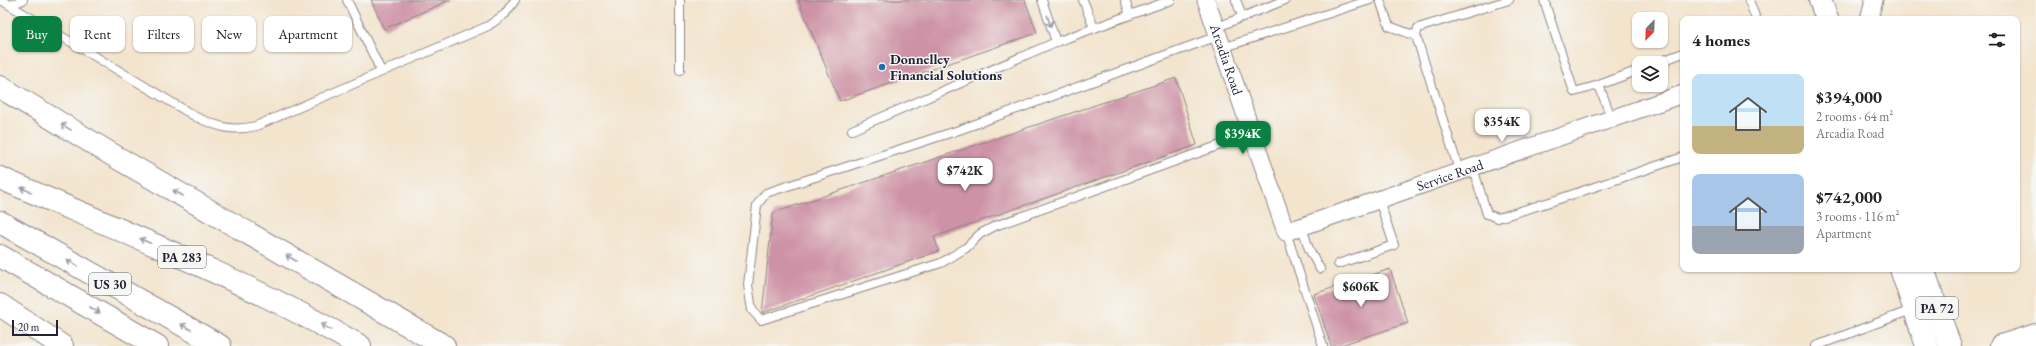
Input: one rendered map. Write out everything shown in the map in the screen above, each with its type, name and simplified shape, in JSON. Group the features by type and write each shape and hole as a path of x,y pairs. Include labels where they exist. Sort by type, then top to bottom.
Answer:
{"main road":[{"path":"1820,0 1826,16"},
{"path":"0,87 116,157 444,346"},
{"name":"PA 283","path":"0,178 221,274 282,303 360,346"},
{"name":"US 30","path":"0,222 220,346"},
{"path":"0,256 157,346"},
{"name":"PA 72","path":"1903,272 1927,346"},
{"name":"PA 72","path":"1924,272 1950,346"},
{"path":"325,277 416,346"},
{"path":"0,305 62,346"},
{"path":"2001,346 2036,335"}],"street":[{"name":"Arcadia Road","path":"1206,0 1286,232"},
{"path":"1871,16 1874,0"},
{"name":"Service Road","path":"1302,227 1680,95"},
{"path":"1286,232 1302,227"}],"lane":[{"path":"2,0 196,117 230,129 256,126 488,26 505,14 515,0"},
{"path":"10,5 22,0"},
{"path":"347,0 381,71"},
{"path":"680,0 680,70"},
{"path":"1042,0 1056,42"},
{"path":"1084,0 1094,28"},
{"path":"1125,0 1130,15"},
{"path":"1236,0 1242,16"},
{"path":"1218,37 1242,16 1285,0"},
{"path":"1251,134 995,226 980,234 966,248 940,264 761,320 752,310 748,285 752,241 757,206 766,193 959,130 1218,37 1370,0"},
{"path":"1380,0 1390,26 1416,36"},
{"path":"1509,0 1418,28 1416,36 1466,170 1487,214 1498,218 1680,158"},
{"path":"1544,0 1574,92 1599,85 1632,73"},
{"path":"1749,0 1755,16"},
{"path":"852,130 1056,42 1167,1"},
{"path":"1668,59 1680,54"},
{"path":"1599,85 1612,120"},
{"path":"1338,264 1394,245 1379,200"},
{"path":"1302,227 1309,249 1320,269"},
{"path":"1286,232 1323,346"},
{"path":"1816,346 1915,309"}],"building":[{"path":"371,0 450,0 384,29"},
{"name":"Donnelley Financial Solutions","path":"798,0 1025,0 1037,33 840,101"},
{"path":"1176,78 1197,145 934,237 939,251 762,313 773,213"},
{"path":"1390,269 1408,323 1338,346 1331,346 1314,294"}],"place":[{"name":"Donnelley Financial Solutions","path":"882,67"}]}
